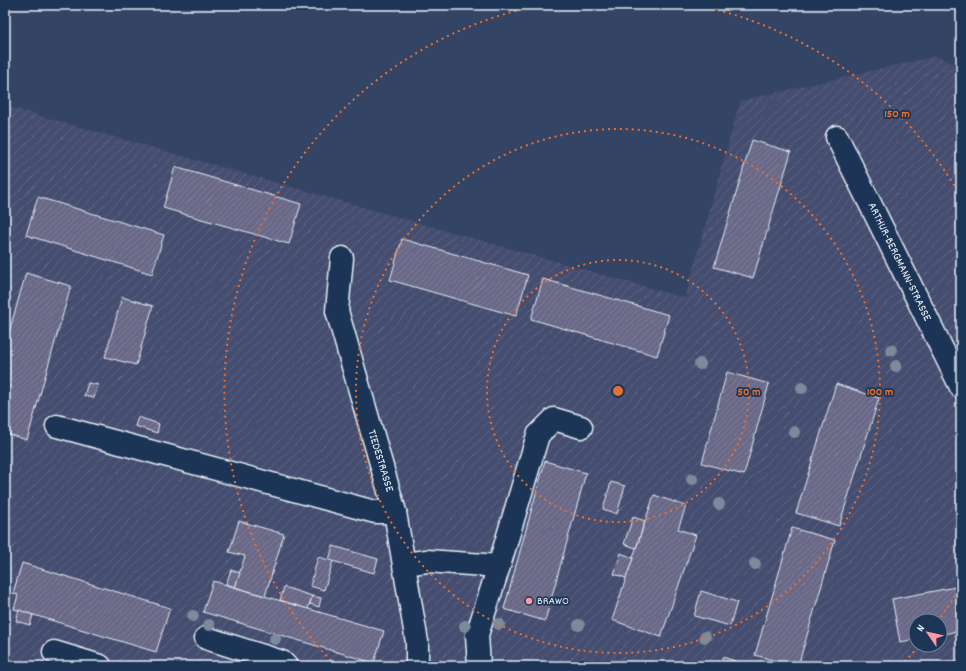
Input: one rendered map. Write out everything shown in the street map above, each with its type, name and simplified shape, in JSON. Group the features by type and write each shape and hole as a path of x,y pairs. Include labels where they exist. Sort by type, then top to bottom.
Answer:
{"street":[{"name":"ARTHUR-BERGMANN-STRASSE","path":"837,136 961,387"},
{"name":"TIEDESTRASSE","path":"342,258 337,311 395,512 417,642 417,666"},
{"path":"479,666 477,635 500,566 538,435 554,419 581,426"},
{"path":"57,426 375,512 395,512"},
{"path":"404,564 427,561 500,566"},
{"path":"206,638 282,662 286,666"},
{"path":"54,652 100,666"}],"shaded area":[{"path":"936,56 961,67 961,666 5,666 5,106 685,298 740,101"}],"building":[{"path":"752,140 791,152 753,278 714,267"},
{"path":"175,167 301,204 289,244 163,208"},
{"path":"38,197 164,235 152,274 26,235"},
{"path":"402,239 528,275 516,316 390,280"},
{"path":"26,273 71,286 27,440 5,433 5,346"},
{"path":"543,279 669,315 657,356 531,319"},
{"path":"122,297 153,306 136,365 105,357"},
{"path":"727,372 769,384 744,475 702,463"},
{"path":"88,383 98,385 94,398 84,396"},
{"path":"836,384 879,398 839,526 796,513"},
{"path":"138,417 159,424 157,433 135,426"},
{"path":"545,461 586,473 545,621 504,609"},
{"path":"611,482 625,486 617,514 603,509"},
{"path":"654,495 686,506 678,529 696,535 661,637 612,620"},
{"path":"633,517 645,521 636,548 624,544"},
{"path":"239,521 284,534 265,596 235,587 245,556 229,552"},
{"path":"792,528 835,540 798,666 793,666 755,655"},
{"path":"333,546 378,559 374,573 329,560"},
{"path":"621,553 633,558 626,578 614,574"},
{"path":"318,557 333,561 324,590 310,586"},
{"path":"22,563 170,608 156,652 14,609 18,595 13,593"},
{"path":"231,570 240,573 235,587 226,584"},
{"path":"213,581 384,631 374,663 203,612"},
{"path":"961,586 961,630 948,633 948,613 908,613 908,640 900,642 892,599"},
{"path":"284,587 312,596 308,609 280,600"},
{"path":"701,591 737,602 730,626 694,616"},
{"path":"312,596 321,598 319,607 310,604"},
{"path":"19,610 33,615 30,625 16,621"},
{"path":"723,657 735,661 733,666 720,666"},
{"path":"961,660 961,666 933,666"}],"place":[{"name":"BRAWO","path":"529,601"}]}
